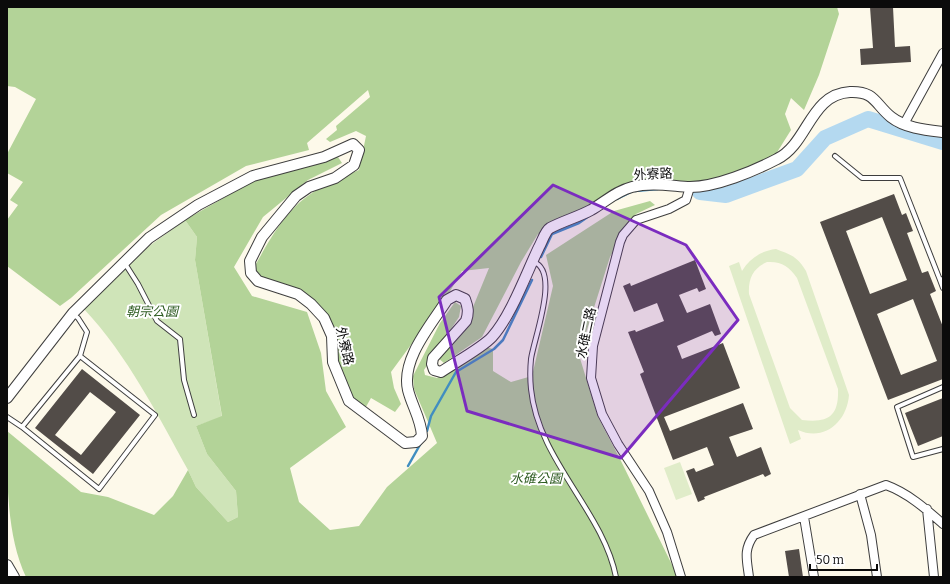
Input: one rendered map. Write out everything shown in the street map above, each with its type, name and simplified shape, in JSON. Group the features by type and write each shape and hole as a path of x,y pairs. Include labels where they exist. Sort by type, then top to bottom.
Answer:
{"street":[{"path":"943,53 904,124 930,131 943,132"},
{"name":"外寮路","path":"7,398 73,314 150,238 198,205 253,176 324,157 353,144 359,150 354,165 335,178 309,187 296,196 262,237 250,261 251,273 258,282 298,294 320,313 324,318 332,336 333,362 349,401 405,444 416,442 422,436 422,426 408,391 407,370 412,356 448,300 456,295 465,298 469,309 466,321 433,358 432,364 434,370 441,372 491,338 505,318 549,229 593,209 615,193 634,186 666,184 690,187 733,178 779,159 794,146 811,118 822,104 836,96 849,92 866,94 876,100 892,117 904,124"},
{"name":"水碓二路","path":"681,577 667,532 649,491 618,444 602,414 591,378 591,365 599,320 623,235 636,220 669,209 686,200 690,187"},
{"path":"749,577 746,551 748,543 754,535 804,517 860,494 886,486 896,489 927,510 943,524"},
{"path":"860,494 871,535 877,577"},
{"path":"927,510 934,577"},
{"path":"804,517 814,577"},
{"path":"7,564 14,577"}],"lane":[{"path":"835,156 862,178 900,178 942,280 943,288"},
{"path":"124,262 138,284 157,321 180,339 184,380 194,415"},
{"path":"532,262 540,264 543,269 546,296 531,359 532,398 551,450 600,535 614,567 616,577"},
{"path":"22,427 80,356 87,332 78,318 73,314"},
{"path":"7,417 22,427 99,489 155,415 80,356"},
{"path":"943,387 897,407 913,457 943,448"}],"highlighted area":[{"path":"553,185 686,245 738,320 621,458 467,411 439,297"}],"green space":[{"path":"7,7 837,7 839,14 819,75 804,110 791,98 785,114 791,130 771,162 718,186 645,185 595,201 538,234 521,262 482,337 444,363 438,358 473,307 489,268 462,271 449,293 391,372 394,388 401,404 395,412 371,398 363,412 349,401 340,377 332,327 308,299 263,287 252,271 285,218 302,200 317,189 359,170 366,136 356,131 330,142 326,139 337,130 336,126 370,97 368,90 307,143 309,150 246,166 161,215 71,298 60,306 7,266 7,220 18,205 10,200 23,182 7,173 7,154 36,99 15,87 7,86"},
{"name":"水碓公園","path":"338,157 342,163 308,180 263,217 234,267 252,296 307,312 321,353 326,391 346,427 290,468 299,502 330,530 359,526 387,487 437,443 414,389 413,376 440,323 455,302 461,306 459,317 424,370 425,375 437,378 486,347 493,349 493,371 511,382 532,376 553,286 546,255 614,211 650,201 655,205 636,214 625,229 610,257 579,355 598,417 678,577 26,577 19,561 11,524 7,467 7,431 81,492 108,497 154,515 173,496 188,470 196,487 228,522 238,517 236,491 207,454 196,426 222,416 195,260 197,237 185,220 255,180"},
{"name":"朝宗公園","path":"185,220 197,237 195,260 222,417 196,426 207,454 236,491 238,517 228,522 196,487 141,386 100,327 84,309 148,247"},
{"path":"776,249 793,257 800,262 806,271 849,395 844,414 832,427 817,433 808,433 798,430 801,439 790,444 729,266 739,262 742,271 756,256","holes":["767,262 781,263 788,267 797,278 838,389 838,398 834,412 825,419 811,421 802,420 790,408 749,294 749,284 752,275 758,267"]},
{"path":"680,462 692,494 676,500 664,468"}],"building":[{"path":"870,7 893,7 895,47 910,46 911,62 861,65 860,49 873,48"},
{"path":"894,194 902,215 906,213 913,231 907,233 922,273 928,271 936,291 930,294 943,327 943,379 888,400 820,222","holes":["882,217 907,280 870,294 846,231","913,299 937,361 901,375 877,314"]},
{"path":"695,260 706,289 699,292 697,288 679,295 687,313 710,304 721,334 715,336 712,331 677,346 682,359 723,343 740,388 664,417 670,431 743,403 753,429 729,437 737,457 761,447 771,474 765,477 763,474 704,497 705,499 698,502 686,471 694,468 696,472 714,465 707,447 673,460 640,374 644,372 628,332 635,330 636,332 664,321 657,303 634,312 623,286 630,283 631,286"},
{"path":"82,369 140,415 93,474 35,428","holes":["90,392 116,412 81,455 55,435"]},
{"path":"943,398 943,436 918,446 905,413"},
{"path":"799,549 803,577 789,577 785,551"}],"waterway":[{"path":"700,192 726,195 797,169 825,138 868,119 943,142"},
{"path":"635,191 658,189"},
{"path":"617,199 631,192"},
{"path":"541,257 552,234 579,223 589,216"},
{"path":"427,431 431,416 456,372 494,349 503,340 532,280"},
{"path":"408,466 421,443"}]}
